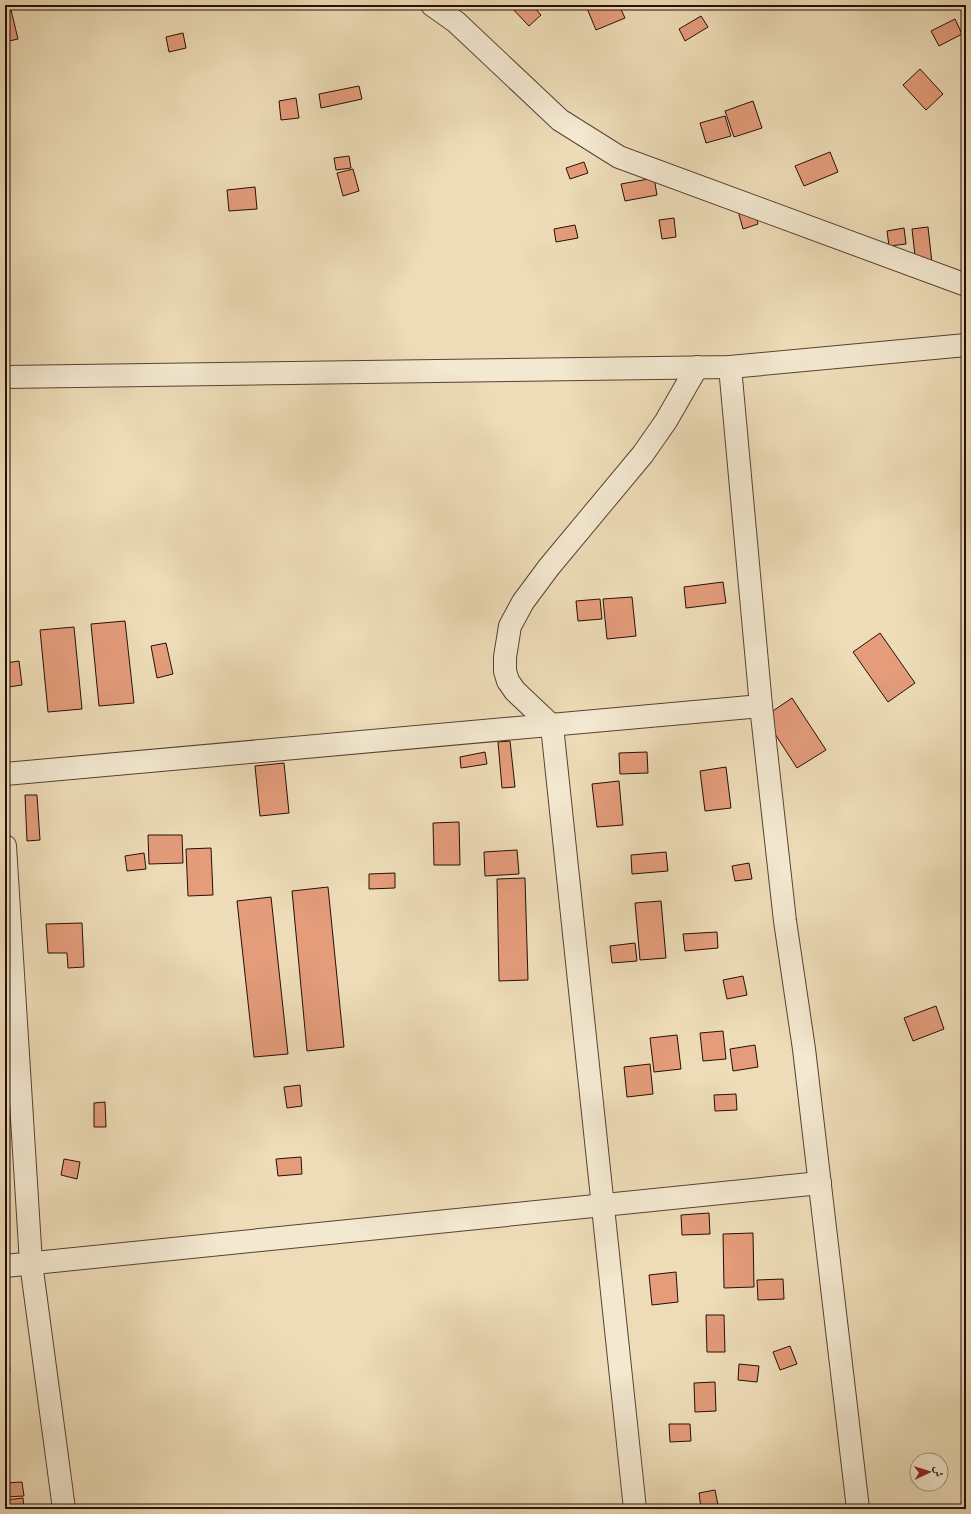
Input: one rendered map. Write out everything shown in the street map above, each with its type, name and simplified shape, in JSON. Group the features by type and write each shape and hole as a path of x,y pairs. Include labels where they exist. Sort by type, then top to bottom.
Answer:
{"street":[{"path":"432,5 456,22 560,120 618,157 966,285"},
{"path":"5,377 730,367 966,345"},
{"path":"635,1509 604,1204 552,726 515,691 508,681 505,671 505,657 510,626 523,602 549,567 643,454 666,421 697,367"},
{"path":"730,367 762,706 785,921 804,1049 858,1509"},
{"path":"5,774 762,706"},
{"path":"5,846 31,1264 64,1509"},
{"path":"5,1266 820,1183"}],"building":[{"path":"509,5 532,5 541,15 529,26"},
{"path":"619,5 625,18 596,30 586,6"},
{"path":"11,10 18,39 5,42 5,12"},
{"path":"701,16 708,27 685,41 679,29"},
{"path":"955,19 962,34 939,46 931,31"},
{"path":"183,33 186,48 169,52 166,37"},
{"path":"920,69 943,94 926,110 903,85"},
{"path":"359,86 362,99 321,108 319,94"},
{"path":"296,98 299,118 281,120 279,101"},
{"path":"753,101 762,128 734,137 725,111"},
{"path":"725,116 731,136 706,143 700,123"},
{"path":"830,152 838,172 804,186 795,166"},
{"path":"349,156 351,168 336,170 334,158"},
{"path":"584,162 588,173 570,179 566,168"},
{"path":"353,169 359,191 343,196 337,173"},
{"path":"654,178 657,195 625,201 621,184"},
{"path":"255,187 257,209 229,211 227,190"},
{"path":"750,196 758,224 743,229 735,200"},
{"path":"674,218 676,237 662,239 659,220"},
{"path":"575,225 578,238 556,242 554,229"},
{"path":"928,227 933,272 917,274 912,229"},
{"path":"904,228 906,244 889,246 887,231"},
{"path":"723,582 726,603 686,608 684,587"},
{"path":"632,597 636,636 607,639 603,599"},
{"path":"600,599 602,619 578,621 576,601"},
{"path":"125,621 134,703 99,706 91,624"},
{"path":"74,627 82,709 48,712 40,630"},
{"path":"880,633 915,683 888,702 853,652"},
{"path":"166,643 173,674 157,678 151,646"},
{"path":"19,661 22,685 9,687 6,663"},
{"path":"792,698 826,750 797,768 764,717"},
{"path":"510,741 515,787 502,788 498,742"},
{"path":"485,752 487,764 461,768 460,757"},
{"path":"647,752 648,773 620,774 619,753"},
{"path":"284,763 289,813 260,816 255,766"},
{"path":"726,767 731,808 705,811 700,771"},
{"path":"619,781 623,825 597,827 592,784"},
{"path":"25,795 37,795 40,840 27,841"},
{"path":"459,822 460,865 434,865 433,823"},
{"path":"148,835 182,835 183,863 149,864"},
{"path":"211,848 213,895 188,896 186,849"},
{"path":"517,850 519,874 485,876 484,852"},
{"path":"666,852 668,871 632,874 631,855"},
{"path":"144,853 146,869 127,871 125,856"},
{"path":"749,863 752,879 735,881 732,866"},
{"path":"395,873 395,888 369,889 369,874"},
{"path":"525,878 528,980 499,981 497,879"},
{"path":"328,887 344,1047 307,1051 292,891"},
{"path":"271,897 288,1054 254,1057 237,901"},
{"path":"661,901 666,958 640,960 635,903"},
{"path":"82,923 84,967 68,968 67,953 48,953 46,924"},
{"path":"717,932 718,948 685,951 683,934"},
{"path":"635,943 637,961 612,963 610,946"},
{"path":"743,976 747,995 727,999 723,980"},
{"path":"936,1006 944,1029 913,1041 904,1018"},
{"path":"723,1031 726,1059 703,1061 700,1033"},
{"path":"677,1035 681,1069 654,1072 650,1038"},
{"path":"755,1045 758,1067 733,1071 730,1049"},
{"path":"650,1064 653,1094 627,1097 624,1067"},
{"path":"300,1085 302,1106 287,1108 284,1087"},
{"path":"736,1094 737,1110 715,1111 714,1095"},
{"path":"105,1102 106,1127 94,1127 94,1103"},
{"path":"301,1157 302,1174 278,1176 276,1159"},
{"path":"64,1159 80,1162 77,1179 61,1175"},
{"path":"709,1213 710,1234 682,1235 681,1215"},
{"path":"753,1233 754,1287 724,1288 723,1234"},
{"path":"676,1272 678,1302 652,1305 649,1275"},
{"path":"783,1279 784,1299 758,1300 757,1280"},
{"path":"706,1315 724,1315 725,1352 707,1352"},
{"path":"790,1346 797,1364 780,1370 773,1352"},
{"path":"8,1356 10,1370 5,1371 5,1357"},
{"path":"739,1364 759,1366 757,1382 738,1380"},
{"path":"715,1382 716,1411 695,1412 694,1383"},
{"path":"669,1424 690,1424 691,1441 670,1442"},
{"path":"22,1482 24,1496 5,1497 5,1483"},
{"path":"715,1490 718,1505 701,1508 699,1493"},
{"path":"23,1498 24,1509 5,1509 5,1500"}]}
